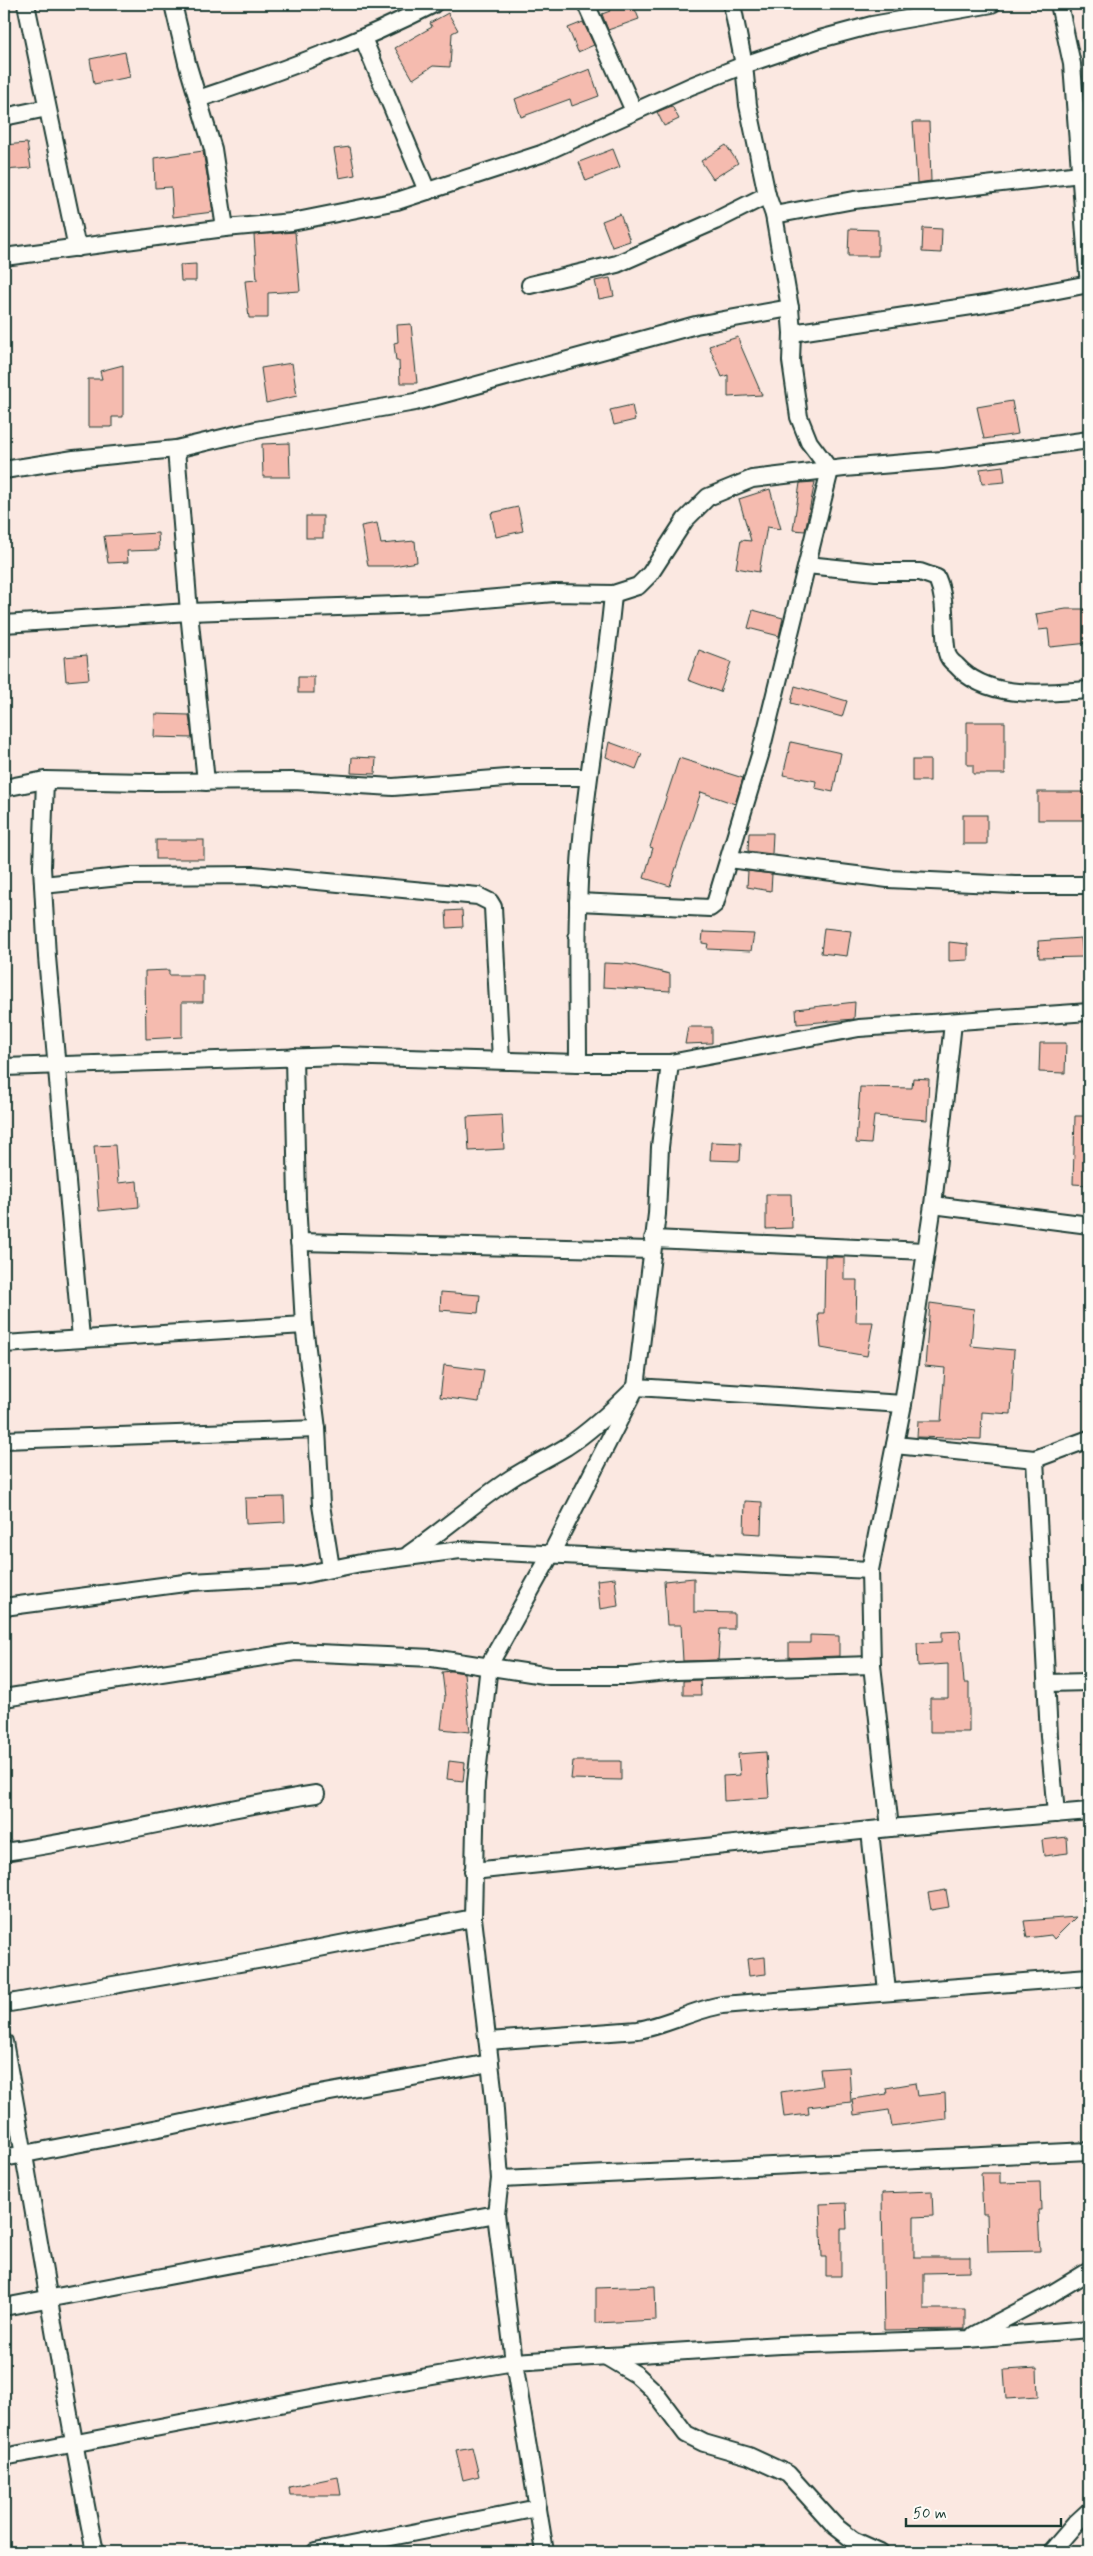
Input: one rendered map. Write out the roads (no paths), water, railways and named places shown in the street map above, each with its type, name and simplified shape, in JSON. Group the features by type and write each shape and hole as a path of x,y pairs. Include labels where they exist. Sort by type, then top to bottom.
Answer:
{"street":[{"path":"26,4 77,248"},
{"path":"172,4 213,149 225,228"},
{"path":"198,98 277,73 363,38 434,4"},
{"path":"586,4 634,111"},
{"path":"732,4 744,65 748,105 767,195 774,215 790,308 792,333 791,361 799,416 809,442 830,470"},
{"path":"4,257 225,228 292,222 348,213 427,191 541,154 634,111 744,65 872,25 992,4"},
{"path":"792,333 985,304 1089,286 1084,174 1072,64 1059,4"},
{"path":"363,38 427,191"},
{"path":"4,117 47,108"},
{"path":"774,215 854,200 1084,174"},
{"path":"530,285 617,264 715,221 767,195"},
{"path":"4,470 74,458 176,449 256,430 415,402 696,325 790,308"},
{"path":"4,624 189,612 428,604 554,593 613,594 638,586 650,574 685,520 708,497 752,480 830,470 942,460 1089,440"},
{"path":"176,449 189,612 206,782"},
{"path":"578,902 710,908 715,904 760,755 830,470"},
{"path":"807,565 876,572 920,572 937,578 944,595 947,656 965,675 997,688 1035,694 1089,690"},
{"path":"578,1063 578,902 588,777 608,657 613,594"},
{"path":"4,788 45,780 294,781 393,787 519,776 588,777"},
{"path":"45,780 43,885 47,957 81,1338"},
{"path":"729,859 888,879 1015,885 1089,885"},
{"path":"43,885 129,876 253,875 478,896 490,902 493,907 501,1060"},
{"path":"4,1067 294,1057 670,1063 859,1028 953,1023 1089,1012"},
{"path":"890,1828 872,1665 870,1570 903,1404 933,1205 953,1023"},
{"path":"294,1057 299,1242 304,1325 317,1429 321,1505 331,1568"},
{"path":"546,2552 514,2362 496,2214 500,2179 488,2041 473,1918 476,1783 489,1665 551,1554 636,1387 670,1063"},
{"path":"933,1205 1089,1225"},
{"path":"299,1242 652,1244 925,1251"},
{"path":"4,1344 81,1338 180,1335 304,1325"},
{"path":"405,1556 448,1527 471,1506 511,1478 574,1441 601,1421 636,1387 903,1404"},
{"path":"4,1440 317,1429"},
{"path":"895,1445 1035,1459 1089,1439"},
{"path":"1035,1459 1056,1814"},
{"path":"4,1607 192,1582 297,1576 331,1568 405,1556 460,1550 870,1570"},
{"path":"4,1698 295,1652 407,1657 489,1665 550,1676 628,1676 676,1671 872,1665"},
{"path":"1047,1682 1089,1682"},
{"path":"4,1852 74,1842 242,1806 316,1794"},
{"path":"473,1871 890,1828 1089,1811"},
{"path":"870,1831 887,1991"},
{"path":"4,2004 263,1959 473,1918"},
{"path":"488,2041 638,2030 655,2027 706,2008 722,2005 887,1991 1048,1982 1089,1977"},
{"path":"4,2042 25,2154 48,2299 95,2552"},
{"path":"4,2158 169,2126 303,2097 490,2063"},
{"path":"500,2179 1089,2151"},
{"path":"4,2307 496,2214"},
{"path":"968,2339 1046,2297 1089,2271"},
{"path":"4,2457 353,2390 514,2362 781,2345 968,2339 1089,2329"},
{"path":"605,2356 637,2375 653,2390 686,2434 704,2444 749,2456 788,2474 835,2526 853,2540 880,2552"},
{"path":"315,2552 538,2508"},
{"path":"1049,2551 1076,2522 1089,2512"}]}
